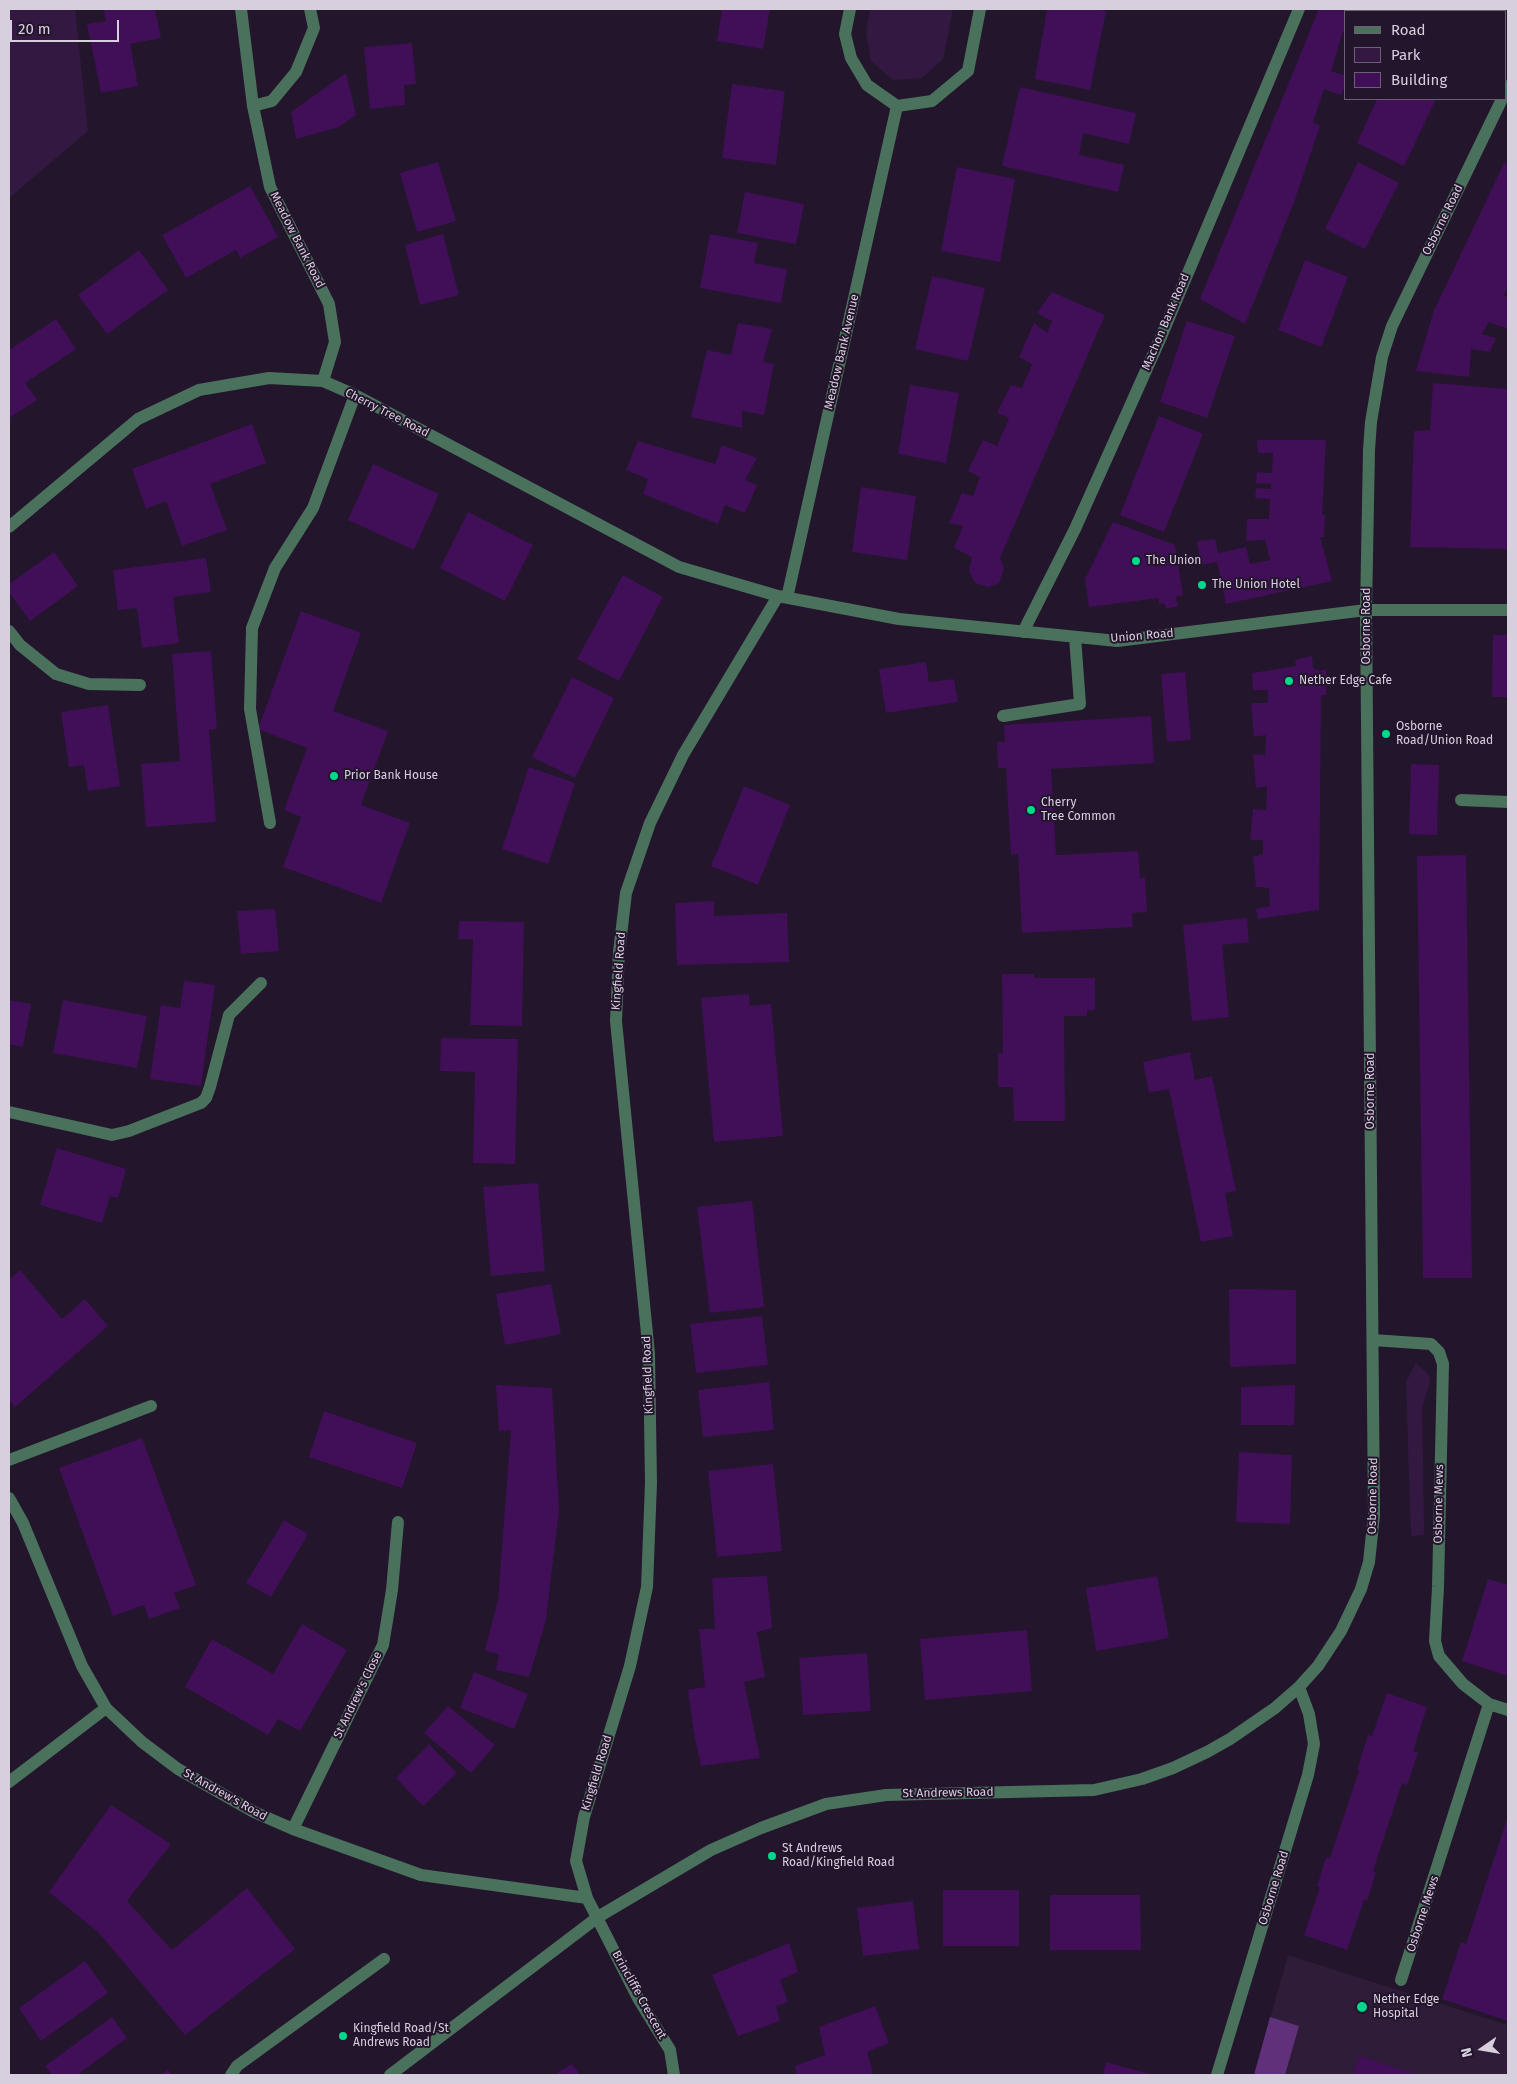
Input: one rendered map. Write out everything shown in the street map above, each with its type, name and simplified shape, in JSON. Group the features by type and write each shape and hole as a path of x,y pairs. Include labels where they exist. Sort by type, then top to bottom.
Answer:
{"street":[{"name":"Meadow Bank Road","path":"242,9 253,106 270,187 329,304 335,342 323,381"},
{"path":"253,106 272,101 296,72 314,28 310,9"},
{"path":"850,9 845,34 851,58 867,85 897,106 932,101 968,71 980,9"},
{"name":"Machon Bank Road","path":"1023,632 1075,529 1161,336 1298,9"},
{"name":"Osborne Road","path":"1217,2075 1308,1775 1314,1744 1309,1714 1299,1687 1318,1666 1341,1631 1361,1589 1369,1562 1374,1515 1366,610 1368,450 1376,393 1386,341 1392,326 1502,100"},
{"name":"Meadow Bank Avenue","path":"783,597 897,106"},
{"name":"Cherry Tree Road","path":"9,528 138,419 199,390 269,378 323,381 355,396 679,567 783,597"},
{"path":"270,823 250,708 252,628 275,568 313,508 355,396"},
{"name":"Union Road","path":"783,597 899,619 1117,641 1366,610 1508,610"},
{"name":"Kingfield Road","path":"598,1917 587,1898 576,1861 584,1817 630,1666 647,1586 651,1483 649,1354 616,1021 626,893 650,823 683,755 783,597"},
{"path":"9,631 20,645 56,674 89,684 140,685"},
{"path":"1003,716 1080,704 1075,636"},
{"path":"1461,800 1508,802"},
{"path":"9,1112 112,1135 130,1131 201,1103 206,1098 210,1087 229,1015 261,982"},
{"name":"Osborne Mews","path":"1373,1340 1431,1344 1438,1352 1442,1364 1438,1587 1435,1641 1439,1656 1457,1677 1489,1704 1508,1710"},
{"path":"9,1460 151,1406"},
{"name":"St Andrew's Road","path":"9,1498 23,1523 82,1666 106,1708 142,1742 178,1769 254,1812 292,1829 421,1875 587,1898"},
{"name":"St Andrew's Close","path":"292,1829 383,1644 392,1590 398,1522"},
{"name":"St Andrews Road","path":"598,1917 710,1850 761,1828 826,1804 886,1795 1094,1790 1142,1779 1182,1764 1230,1739 1275,1708 1299,1687"},
{"name":"Osborne Mews","path":"1401,1980 1489,1704"},
{"path":"9,1782 106,1708"},
{"path":"390,2075 598,1917"},
{"name":"Brincliffe Crescent","path":"598,1917 638,1998 670,2050 674,2075"},
{"path":"231,2075 237,2066 384,1959"}],"shaded area":[{"name":"Nether Edge Hospital","path":"1288,1955 1508,2025 1508,2075 1254,2075"},
{"path":"1270,2017 1299,2026 1285,2075 1254,2075"}],"green space":[{"path":"9,9 75,9 88,131 9,198"},
{"path":"870,9 953,9 943,59 922,78 893,80 871,61 866,32"},
{"path":"1416,1363 1429,1375 1430,1382 1422,1407 1424,1535 1411,1536 1406,1382"}],"building":[{"path":"104,9 155,9 161,38 130,44 138,86 101,93 87,24 106,21"},
{"path":"722,9 770,9 763,49 717,41"},
{"path":"1047,9 1096,9 1106,11 1090,90 1035,79"},
{"path":"1319,9 1349,9 1344,10 1344,31 1331,71 1344,75 1344,88 1341,95 1324,89 1313,122 1320,126 1294,202 1245,324 1200,299"},
{"path":"1438,9 1440,10 1407,10"},
{"path":"412,43 416,84 404,85 405,105 370,109 364,47"},
{"path":"346,73 356,115 339,127 296,139 291,112"},
{"path":"732,84 785,91 776,165 722,158"},
{"path":"1020,87 1136,113 1129,144 1083,133 1079,155 1124,165 1118,192 1002,166"},
{"path":"1377,100 1436,100 1404,166 1357,143"},
{"path":"438,162 456,221 417,232 400,173"},
{"path":"1358,162 1399,183 1365,249 1325,229"},
{"path":"1504,163 1508,164 1508,287 1504,295 1508,297 1508,329 1489,322 1482,334 1496,338 1490,352 1471,349 1469,377 1416,371 1433,313"},
{"path":"957,167 1015,179 1000,262 941,251"},
{"path":"250,186 278,237 240,258 236,250 186,278 162,235"},
{"path":"745,192 804,204 796,244 737,233"},
{"path":"443,234 459,295 420,305 405,245"},
{"path":"710,234 758,243 754,263 787,269 781,303 700,288"},
{"path":"139,250 168,290 107,334 78,295"},
{"path":"1305,260 1348,277 1321,347 1278,330"},
{"path":"932,276 985,288 968,361 915,349"},
{"path":"1052,292 1105,315 1000,558 1004,568 999,583 988,587 975,583 969,571 972,557 954,548 963,526 949,523 962,493 973,496 980,477 968,471 983,440 997,446 1009,418 997,413 1011,385 1022,388 1032,364 1019,357 1034,323 1047,333 1052,321 1037,313"},
{"path":"56,319 76,349 25,383 37,400 9,418 9,350"},
{"path":"1187,321 1235,336 1207,418 1160,402"},
{"path":"738,323 772,329 763,362 774,364 764,415 742,411 742,428 691,417 707,350 731,355"},
{"path":"1433,383 1508,389 1508,549 1410,547 1414,431 1430,430"},
{"path":"910,385 959,393 946,463 898,454"},
{"path":"1159,416 1203,434 1164,532 1120,515"},
{"path":"252,424 266,463 210,484 227,530 182,546 166,501 146,509 132,469"},
{"path":"1257,440 1326,440 1322,514 1325,515 1324,537 1320,537 1332,581 1226,604 1217,562 1201,565 1197,541 1215,539 1218,553 1246,547 1250,564 1270,560 1265,540 1246,541 1247,519 1269,519 1270,499 1255,498 1256,488 1271,489 1271,484 1256,483 1257,472 1272,473 1273,453 1258,453"},
{"path":"638,441 715,464 722,445 757,458 745,480 757,485 745,513 725,505 718,524 643,494 648,479 626,470"},
{"path":"373,464 439,494 414,550 348,520"},
{"path":"861,487 916,496 907,560 852,552"},
{"path":"468,512 533,545 505,601 440,568"},
{"name":"The Union","path":"1113,522 1175,545 1183,595 1176,597 1178,606 1166,609 1164,603 1159,604 1159,598 1089,607 1085,579"},
{"path":"54,552 78,586 30,621 9,592 9,584"},
{"path":"206,558 211,592 173,597 179,643 142,648 137,608 118,610 113,570"},
{"path":"623,575 663,597 619,681 577,659"},
{"name":"Prior Bank House","path":"301,611 361,633 333,711 388,731 361,805 410,823 381,903 283,867 301,817 284,810 307,748 258,729"},
{"path":"1493,635 1508,635 1508,697 1492,697"},
{"path":"211,651 217,729 209,730 216,822 146,827 141,764 180,761 172,654"},
{"path":"1312,656 1313,668 1320,671 1326,669 1326,695 1321,695 1319,910 1258,919 1256,909 1270,906 1269,888 1256,887 1253,857 1263,854 1263,840 1250,840 1253,809 1266,810 1267,786 1256,788 1253,754 1265,755 1266,735 1254,737 1251,703 1268,703 1268,690 1253,690 1252,673 1296,666 1295,660"},
{"path":"926,662 929,682 954,679 958,702 886,713 879,669"},
{"path":"1185,672 1191,740 1167,742 1161,674"},
{"path":"572,677 614,698 575,778 532,757"},
{"path":"108,705 120,786 88,791 84,765 69,767 61,712"},
{"name":"Cherry Tree Common","path":"1151,716 1154,763 1051,769 1056,855 1138,851 1140,878 1145,878 1147,912 1132,913 1133,927 1022,933 1018,854 1011,855 1006,768 998,768 997,742 1005,742 1004,725"},
{"path":"1411,764 1439,765 1437,835 1409,834"},
{"path":"529,767 575,783 548,864 502,849"},
{"path":"744,786 790,805 758,885 711,866"},
{"path":"1466,855 1472,1278 1423,1278 1417,856"},
{"path":"714,901 714,916 787,913 789,962 677,965 675,903"},
{"path":"275,909 279,951 241,954 237,911"},
{"path":"1247,918 1249,942 1222,945 1229,1017 1192,1021 1183,925"},
{"path":"459,921 524,922 522,1026 470,1025 473,939 458,939"},
{"path":"1002,974 1034,974 1034,978 1095,978 1095,1010 1087,1010 1087,1016 1064,1016 1065,1121 1014,1121 1013,1087 998,1087 998,1053 1003,1053"},
{"path":"184,981 215,985 201,1086 150,1079 161,1005 180,1008"},
{"path":"749,994 750,1006 771,1004 783,1136 714,1142 701,998"},
{"path":"9,1000 31,1004 23,1047 9,1044"},
{"path":"63,1000 147,1016 137,1068 53,1053"},
{"path":"441,1038 518,1039 515,1164 473,1163 475,1072 440,1071"},
{"path":"1190,1052 1195,1080 1212,1076 1236,1191 1225,1193 1233,1236 1201,1242 1169,1089 1149,1093 1143,1062"},
{"path":"57,1148 126,1169 118,1198 110,1196 102,1223 40,1205"},
{"path":"538,1183 545,1271 491,1276 483,1187"},
{"path":"752,1201 764,1307 710,1313 697,1207"},
{"path":"20,1270 62,1319 85,1299 108,1326 15,1407 9,1400 9,1280"},
{"path":"551,1284 561,1334 505,1345 496,1294"},
{"path":"1229,1289 1296,1290 1296,1364 1230,1367"},
{"path":"762,1316 768,1365 696,1373 690,1324"},
{"path":"769,1382 774,1430 703,1437 698,1390"},
{"path":"496,1385 552,1388 559,1510 546,1620 529,1677 496,1670 499,1655 485,1650 498,1600 511,1430 499,1431"},
{"path":"1295,1385 1294,1425 1241,1425 1241,1387"},
{"path":"324,1411 417,1443 402,1488 309,1457"},
{"path":"142,1438 196,1585 174,1593 180,1608 149,1619 144,1605 113,1616 59,1468"},
{"path":"1239,1452 1292,1455 1290,1524 1236,1522"},
{"path":"773,1464 782,1551 717,1557 708,1471"},
{"path":"284,1520 308,1534 271,1597 246,1583"},
{"path":"767,1576 772,1628 757,1632 765,1677 744,1682 760,1758 701,1766 694,1734 688,1690 705,1687 699,1629 715,1629 712,1578"},
{"path":"1157,1576 1169,1638 1096,1651 1086,1588"},
{"path":"1488,1579 1508,1585 1508,1676 1462,1661"},
{"path":"302,1624 347,1650 300,1731 278,1719 268,1735 185,1687 212,1639 273,1674"},
{"path":"1027,1630 1032,1691 925,1700 920,1639"},
{"path":"867,1653 871,1711 803,1715 799,1658"},
{"path":"474,1672 528,1694 514,1729 460,1708"},
{"path":"1387,1693 1427,1707 1413,1751 1418,1753 1407,1785 1402,1783 1373,1871 1376,1873 1367,1901 1364,1900 1347,1950 1304,1935 1320,1887 1317,1886 1326,1857 1330,1858 1359,1771 1357,1770 1368,1735 1372,1736"},
{"path":"448,1706 495,1745 471,1773 424,1733"},
{"path":"429,1744 457,1773 423,1806 396,1778"},
{"path":"111,1805 171,1844 127,1901 172,1950 247,1888 295,1949 185,2035 99,1933 49,1892"},
{"path":"1508,1816 1508,2021 1442,1999 1461,1942 1466,1944"},
{"path":"943,1890 1019,1890 1019,1946 943,1946"},
{"path":"1050,1895 1140,1895 1141,1950 1050,1950"},
{"path":"913,1901 919,1949 863,1956 857,1908"},
{"path":"789,1943 798,1972 780,1980 788,2002 776,2006 780,2021 738,2036 712,1975"},
{"path":"85,1961 108,1993 41,2041 19,2008"},
{"path":"875,2006 889,2043 867,2052 873,2073 866,2075 797,2075 795,2066 825,2055 819,2027"},
{"path":"112,2017 127,2038 77,2075 52,2075 45,2066"},
{"path":"1359,2056 1419,2075 1353,2075"},
{"path":"1106,2062 1153,2075 1103,2075"},
{"path":"572,2064 580,2075 554,2075"},
{"path":"168,2070 172,2075 160,2075"}],"place":[{"name":"The Union","path":"1136,561"},
{"name":"The Union Hotel","path":"1202,585"},
{"name":"Nether Edge Cafe","path":"1289,681"},
{"name":"Osborne Road/Union Road","path":"1386,734"},
{"name":"Prior Bank House","path":"334,776"},
{"name":"Cherry Tree Common","path":"1031,810"},
{"name":"St Andrews Road/Kingfield Road","path":"772,1856"},
{"name":"Nether Edge Hospital","path":"1362,2007"},
{"name":"Kingfield Road/St Andrews Road","path":"343,2036"}]}
